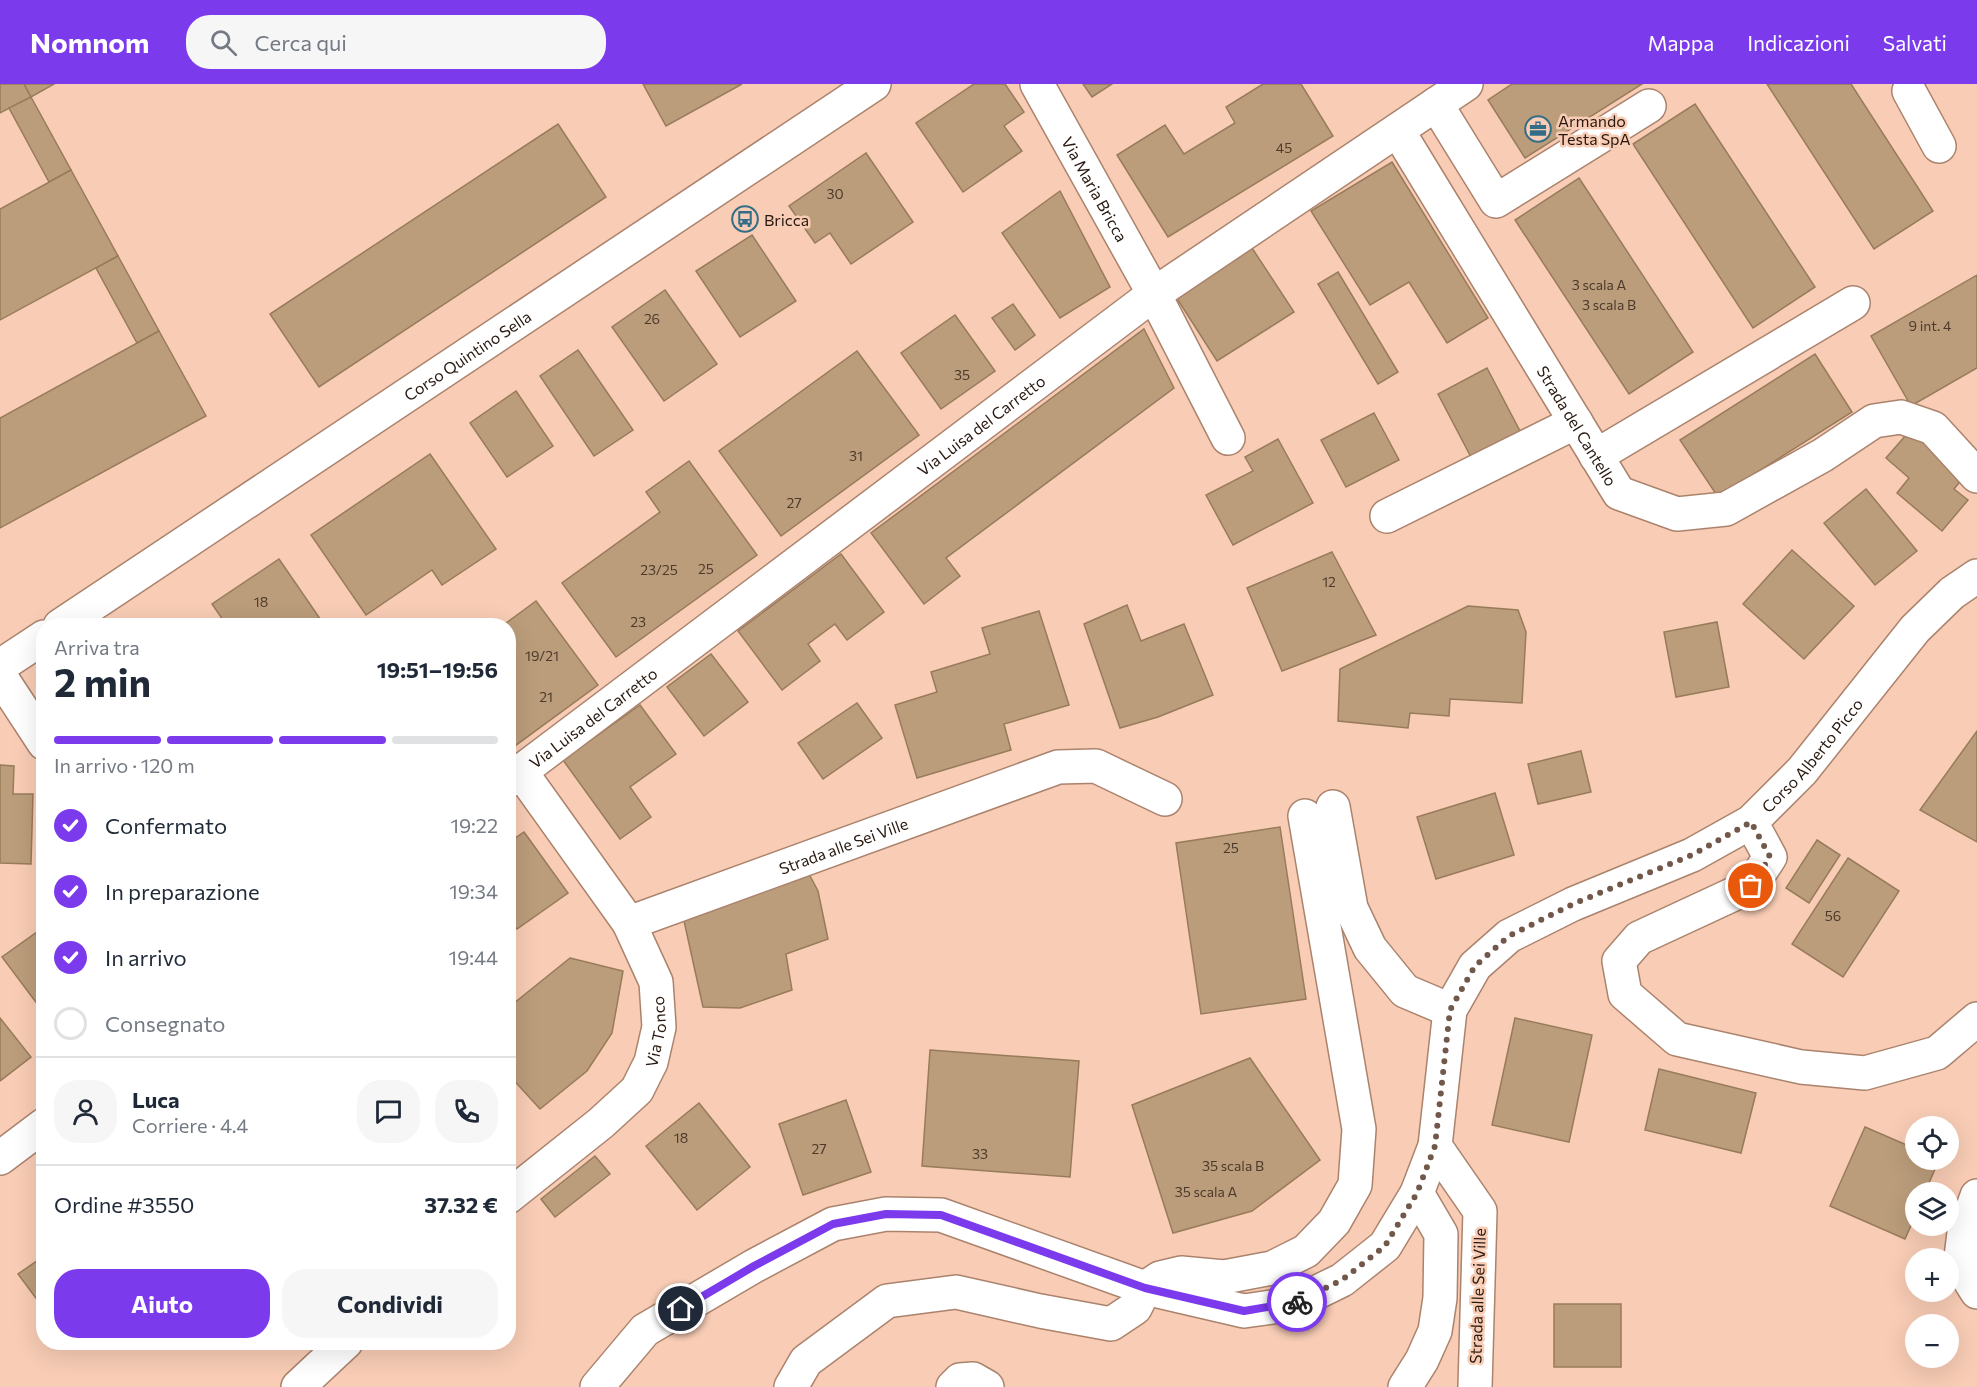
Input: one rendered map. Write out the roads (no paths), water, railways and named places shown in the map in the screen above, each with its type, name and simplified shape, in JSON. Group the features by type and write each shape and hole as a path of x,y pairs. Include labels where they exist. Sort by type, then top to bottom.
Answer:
{"street":[{"name":"Corso Quintino Sella","path":"72,618 874,84"},
{"name":"Via Maria Bricca","path":"1037,84 1154,294 1228,438"},
{"name":"Via Luisa del Carretto","path":"516,775 1154,294 1466,84"},
{"path":"1913,86 1940,146"},
{"path":"1436,104 1496,201 1649,106"},
{"name":"Strada del Cantello","path":"1398,131 1619,493 1677,514 1726,509 1823,455 1874,421 1901,417 1933,429 1977,476"},
{"path":"1596,456 1852,303"},
{"path":"1387,516 1576,422"},
{"name":"Corso Alberto Picco","path":"597,1387 645,1330 754,1266 833,1224 886,1214 941,1215 1145,1288 1244,1311 1293,1304 1342,1280 1385,1246 1417,1193 1435,1146 1450,1010 1475,966 1509,936 1573,904 1692,855 1751,822 1802,771 1915,629 1952,593 1977,576"},
{"path":"0,666 36,642"},
{"path":"0,676 36,731"},
{"name":"Strada alle Sei Ville","path":"629,923 1058,767 1096,766 1165,799"},
{"name":"Via Tonco","path":"516,777 629,923 656,982 659,1027 651,1062 637,1090 601,1123 516,1191"},
{"path":"791,1387 806,1361 887,1301 956,1292 1111,1324 1135,1308 1145,1288 1160,1278 1181,1273 1224,1276 1272,1268 1306,1251 1334,1222 1355,1185 1359,1129 1319,812 1351,908 1370,948 1405,991 1450,1010"},
{"path":"1751,822 1770,857 1751,886 1639,938 1620,961 1625,994 1677,1039 1801,1067 1865,1073 1937,1053 1977,1018"},
{"path":"0,1158 36,1131"},
{"name":"Strada alle Sei Ville","path":"1435,1146 1480,1210 1475,1387"},
{"path":"1405,1387 1422,1360 1435,1331 1440,1298 1441,1233 1417,1193"},
{"path":"1977,1196 1964,1233 1960,1265 1977,1292"},
{"path":"298,1387 337,1350"},
{"path":"953,1387 960,1380 973,1379 987,1387"}],"place":[{"name":"Armando Testa SpA","path":"1538,129"},
{"name":"Bricca","path":"745,219"}]}
